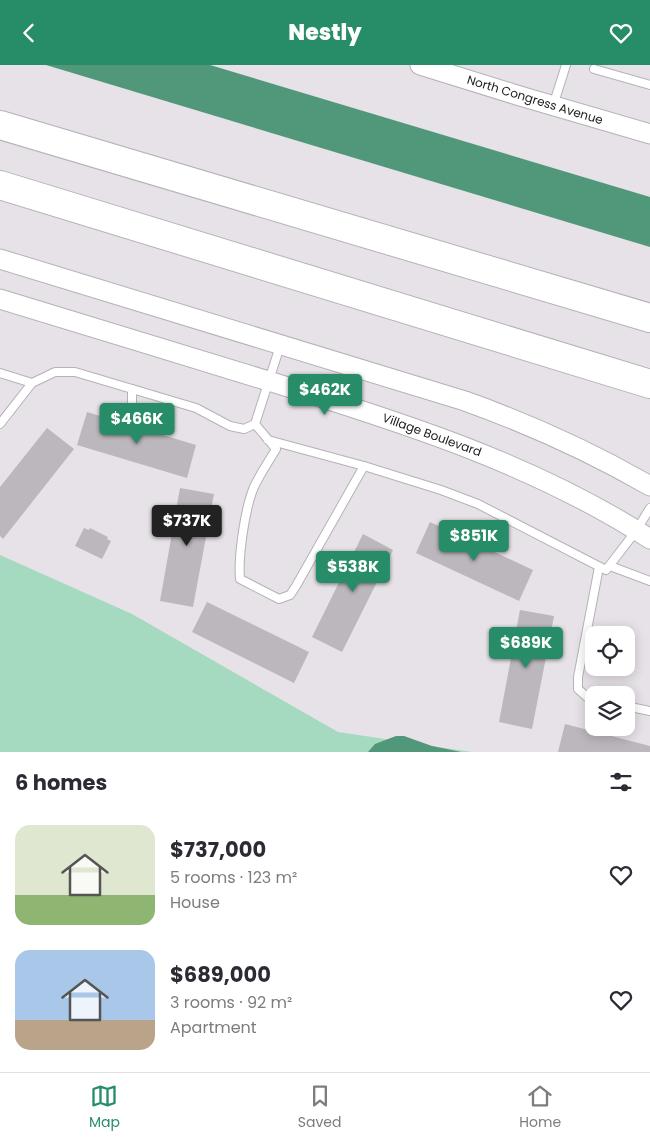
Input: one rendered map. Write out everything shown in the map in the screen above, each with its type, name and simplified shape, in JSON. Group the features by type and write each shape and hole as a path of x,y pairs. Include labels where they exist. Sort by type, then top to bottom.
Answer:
{"highway":[{"path":"0,125 650,318"},
{"path":"0,185 650,384"}],"street":[{"name":"North Congress Avenue","path":"420,65 650,134"},
{"path":"0,259 465,401 515,419 582,450 650,486"},
{"name":"Village Boulevard","path":"0,299 365,411 498,460 552,484 643,535"}],"lane":[{"path":"554,106 566,65"},
{"path":"594,69 650,85"},
{"path":"0,424 32,383 55,372 75,372 196,408 230,427 244,429 254,424 281,344"},
{"path":"0,373 32,383"},
{"path":"132,389 132,413 144,421 158,419 170,401"},
{"path":"254,424 276,449 254,487 250,500 239,567 240,579 279,599 290,595 296,586 364,466"},
{"path":"268,440 364,466 441,490 478,505 606,570 643,535 650,508"},
{"path":"610,566 650,581"},
{"path":"585,695 578,689 578,677 599,567"},
{"path":"635,707 650,711"}],"shaded area":[{"path":"46,65 210,65 650,197 650,247"},
{"path":"0,555 132,614 338,732 472,752 0,752"},
{"path":"396,736 404,736 432,746 461,752 368,752 375,744"}],"building":[{"path":"87,412 196,445 187,478 77,445"},
{"path":"47,428 74,449 3,539 0,536 0,487"},
{"path":"180,488 214,494 193,607 160,601"},
{"path":"430,522 533,570 519,601 416,553"},
{"path":"84,528 89,530 90,528 108,537 107,539 111,541 102,559 75,546"},
{"path":"363,534 393,550 342,652 312,637"},
{"path":"207,602 309,652 294,683 192,632"},
{"path":"520,610 554,616 532,729 499,722"},
{"path":"565,724 585,729 585,736 611,736 650,746 650,752 558,752"}]}
